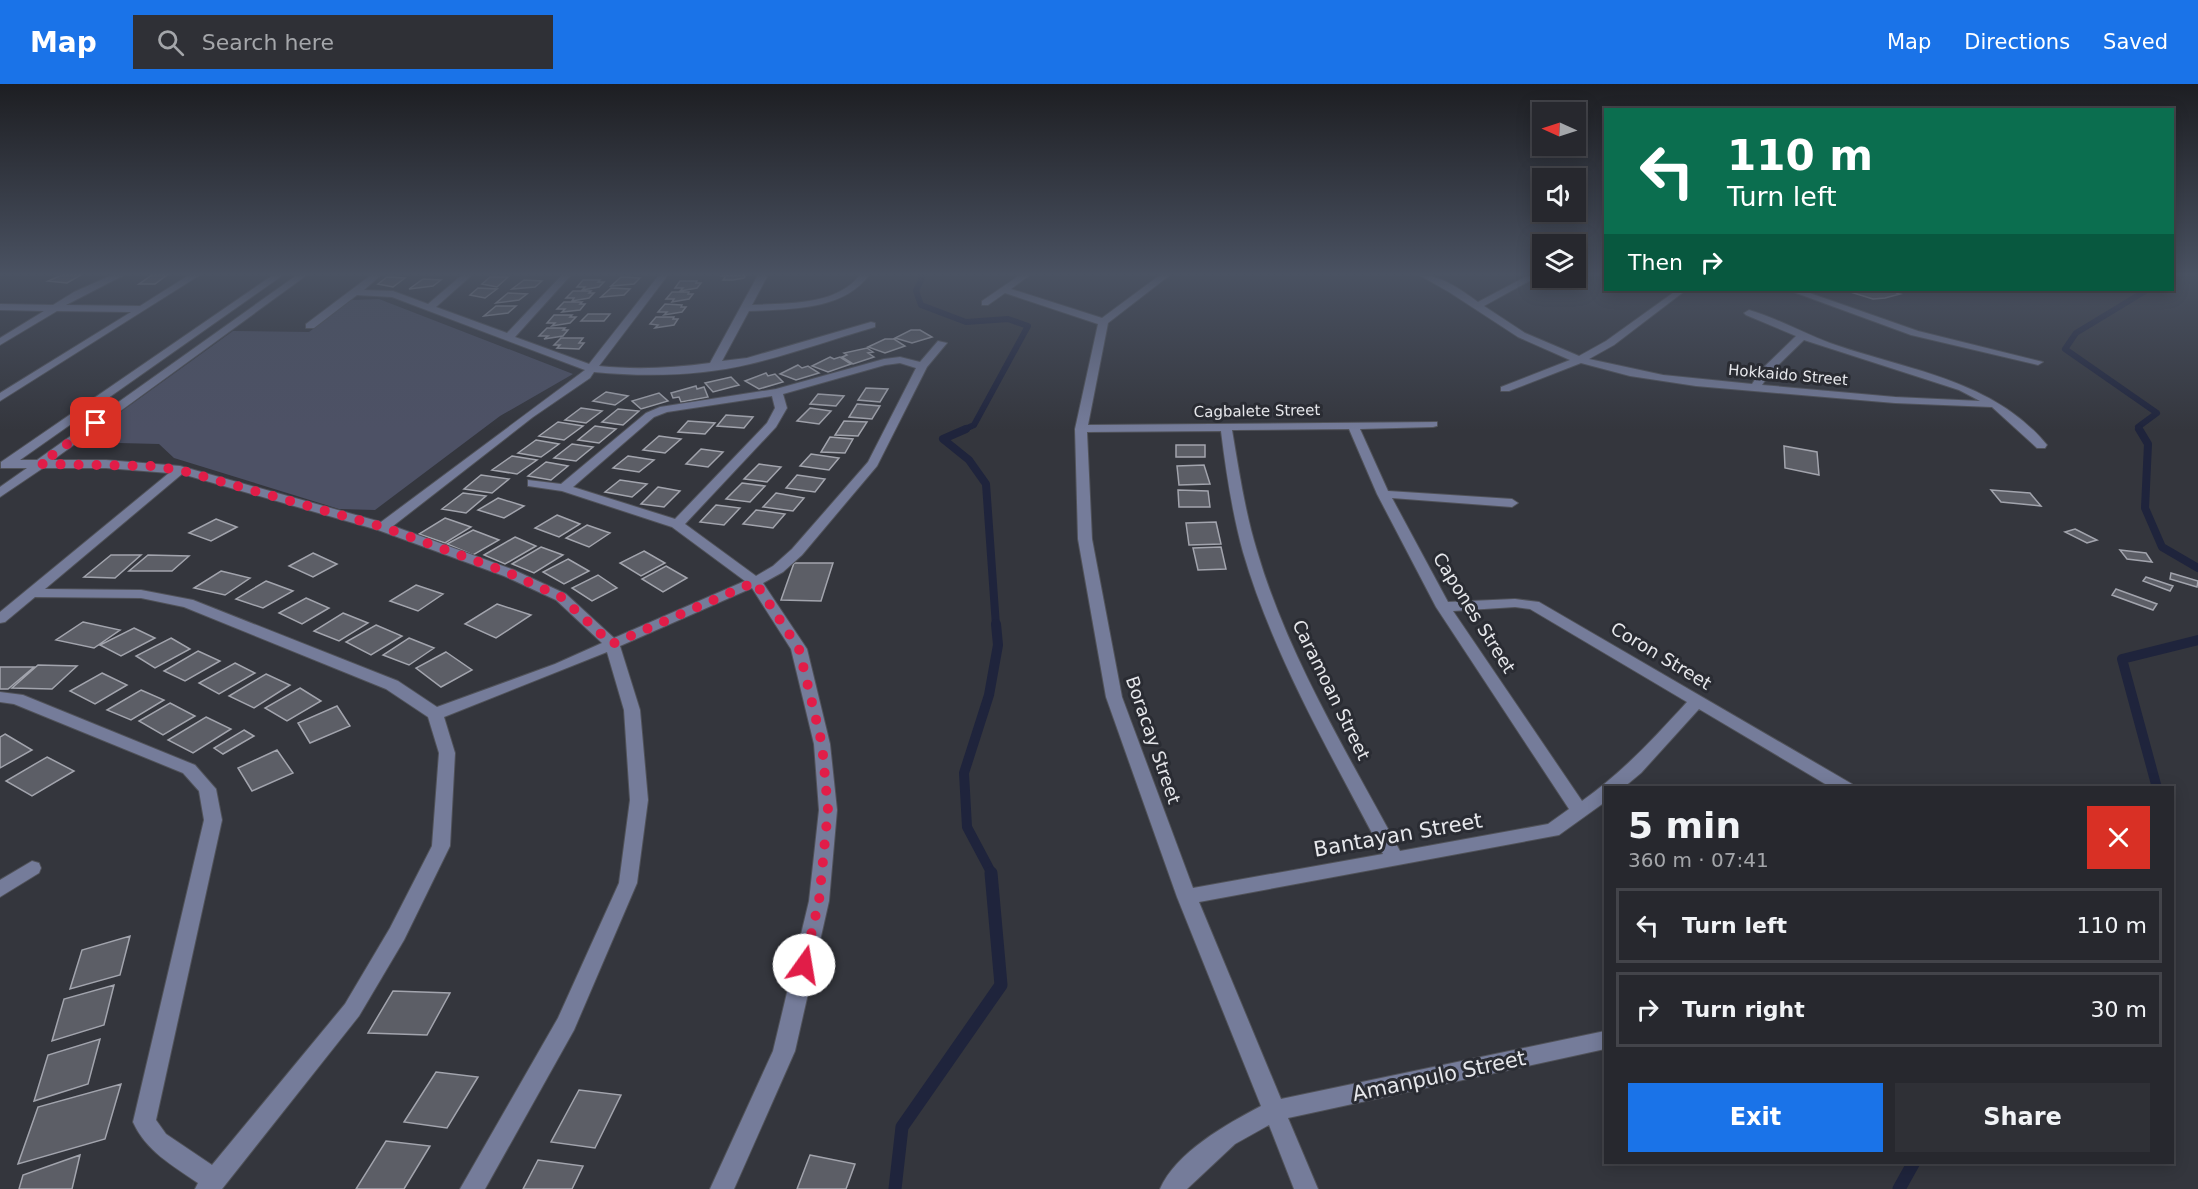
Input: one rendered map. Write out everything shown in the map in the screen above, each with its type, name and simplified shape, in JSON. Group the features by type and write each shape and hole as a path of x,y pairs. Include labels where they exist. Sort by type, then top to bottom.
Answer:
{"street":[{"path":"0,342 24,327"},
{"path":"0,398 114,327"},
{"path":"4,467 205,327"},
{"path":"0,493 231,327"},
{"path":"485,327 592,369 668,372 757,358 867,327"},
{"path":"510,336 519,327"},
{"path":"383,527 592,369 625,327"},
{"path":"714,366 735,327"},
{"name":"Boracay Street","path":"1102,327 1081,429 1085,539 1114,697 1187,897 1306,1189"},
{"name":"Hokkaido Street","path":"1511,327 1536,343 1580,360 1632,373 1679,381 1935,404 1995,404"},
{"path":"1504,388 1580,360 1633,327"},
{"path":"1780,327 1802,336 1962,388 1995,404 2041,445"},
{"path":"1897,327 2038,362"},
{"path":"1755,387 1766,371 1802,336"},
{"path":"435,714 560,667 755,582 778,569 797,552 873,463 922,366 942,343"},
{"path":"564,488 650,415 683,405 777,392 884,362 900,360 922,366"},
{"path":"677,524 772,424 781,408 777,392"},
{"name":"Cagbalete Street","path":"1081,429 1433,424"},
{"name":"Capones Street","path":"1353,425 1383,495 1443,607 1580,812"},
{"name":"Caramoan Street","path":"1226,427 1239,510 1256,570 1286,647 1395,859"},
{"path":"4,467 40,464 150,466 180,470 383,527 509,573 561,597 612,644 632,710 639,800 628,883 566,1023 472,1189"},
{"path":"0,619 180,470"},
{"path":"532,483 564,488 677,524 755,582 799,649 822,744 828,810 819,901 784,1051 722,1189"},
{"path":"1383,495 1512,503"},
{"path":"0,697 17,699 189,769 207,789 213,820 144,1122 158,1142 210,1184 352,1010 397,934 441,846 447,753 435,714 392,685 188,603 141,594 31,593"},
{"name":"Coron Street","path":"1443,607 1515,603 1534,605 1843,786"},
{"path":"1614,786 1635,769 1697,701"},
{"name":"Bantayan Street","path":"1187,897 1553,830 1604,793"},
{"path":"0,890 32,868"},
{"name":"Amanpulo Street","path":"1172,1189 1188,1170 1227,1136 1273,1111 1604,1040"}],"shaded area":[{"path":"316,327 450,327 573,374 500,416 375,510 339,509 174,458 159,444 79,442 233,331 309,332"}],"building":[{"path":"547,328 568,330 563,336 544,339 548,336 539,336"},
{"path":"911,330 920,330 932,337 912,343 895,338"},
{"path":"561,338 583,338 579,343 584,343 579,349 557,348 560,345 554,345"},
{"path":"885,339 894,339 905,346 885,353 868,347"},
{"path":"867,348 873,352 868,353 874,357 853,364 842,357 847,355 844,353"},
{"path":"830,357 834,359 840,357 851,364 828,372 812,366"},
{"path":"798,365 802,368 808,366 819,373 796,380 780,374"},
{"path":"766,373 768,376 775,374 783,382 759,389 745,381"},
{"path":"731,377 739,385 713,392 705,383"},
{"path":"696,386 697,389 704,387 708,397 681,402 679,397 673,398 671,393"},
{"path":"866,388 888,389 880,402 858,400"},
{"path":"606,392 628,396 615,405 593,401"},
{"path":"659,393 668,401 641,409 632,401"},
{"path":"818,394 844,396 836,406 810,404"},
{"path":"857,404 880,406 872,419 849,417"},
{"path":"581,408 602,411 586,423 565,420"},
{"path":"810,408 831,411 819,424 797,421"},
{"path":"618,409 639,411 623,425 602,422"},
{"path":"726,415 753,417 744,428 717,426"},
{"path":"688,421 715,423 705,434 678,432"},
{"path":"844,421 867,422 858,436 835,435"},
{"path":"558,422 583,426 564,440 539,436"},
{"path":"595,426 616,429 599,443 578,440"},
{"path":"659,436 681,439 665,453 643,450"},
{"path":"830,437 853,439 845,453 821,452"},
{"path":"536,440 559,444 541,457 518,453"},
{"path":"572,444 593,447 576,461 554,458"},
{"path":"1176,445 1205,445 1205,457 1176,457"},
{"path":"1784,446 1817,452 1819,475 1785,468"},
{"path":"701,449 723,452 708,467 686,464"},
{"path":"811,454 839,458 829,470 800,466"},
{"path":"512,456 537,460 517,474 492,470"},
{"path":"628,456 654,460 639,472 613,468"},
{"path":"546,462 568,466 551,480 528,476"},
{"path":"759,464 781,467 767,482 744,479"},
{"path":"1204,465 1210,484 1179,485 1177,466"},
{"path":"481,475 509,479 492,493 464,489"},
{"path":"797,475 825,479 815,492 786,488"},
{"path":"620,480 647,484 632,497 605,492"},
{"path":"742,483 765,486 750,502 726,499"},
{"path":"658,487 680,491 664,507 641,504"},
{"path":"1178,490 1208,491 1210,507 1179,507"},
{"path":"1991,490 2030,493 2041,506 2001,502"},
{"path":"463,493 486,496 466,513 442,509"},
{"path":"776,493 804,498 793,511 763,507"},
{"path":"498,498 524,506 504,518 478,510"},
{"path":"716,505 740,508 724,525 700,522"},
{"path":"756,510 785,514 773,528 743,524"},
{"path":"557,515 580,524 559,537 535,528"},
{"path":"445,518 471,527 445,543 419,534"},
{"path":"216,519 237,527 211,541 189,533"},
{"path":"1216,522 1221,544 1189,545 1186,523"},
{"path":"587,525 610,533 589,547 566,538"},
{"path":"2075,529 2097,540 2087,543 2065,532"},
{"path":"473,530 499,540 473,555 447,544"},
{"path":"515,537 536,546 505,564 484,555"},
{"path":"541,547 563,555 534,573 512,564"},
{"path":"1221,547 1226,569 1198,570 1193,548"},
{"path":"2120,550 2146,553 2152,562 2127,559"},
{"path":"644,551 665,563 641,576 620,563"},
{"path":"313,553 337,564 313,577 289,566"},
{"path":"111,555 141,555 115,578 84,577"},
{"path":"148,555 189,556 172,571 129,571"},
{"path":"568,559 589,571 564,584 543,572"},
{"path":"794,563 833,563 821,601 781,600"},
{"path":"666,566 687,578 663,592 642,579"},
{"path":"221,571 250,578 225,595 194,588"},
{"path":"2171,573 2198,581 2197,587 2170,579"},
{"path":"598,575 617,588 592,601 572,588"},
{"path":"2146,577 2173,586 2170,591 2143,581"},
{"path":"266,581 293,591 263,608 236,599"},
{"path":"416,585 443,594 418,611 390,601"},
{"path":"2116,589 2157,604 2153,610 2112,595"},
{"path":"306,598 329,608 302,624 279,613"},
{"path":"497,604 531,615 496,638 465,624"},
{"path":"343,613 368,623 339,641 314,631"},
{"path":"83,622 120,630 94,648 56,640"},
{"path":"376,625 402,636 371,655 346,642"},
{"path":"134,628 155,638 121,656 100,645"},
{"path":"171,638 190,649 155,668 136,656"},
{"path":"409,638 434,648 409,665 383,655"},
{"path":"198,651 220,661 185,681 164,671"},
{"path":"446,652 472,670 441,687 416,668"},
{"path":"235,663 255,673 219,694 199,683"},
{"path":"38,665 77,666 52,689 12,688"},
{"path":"0,667 34,667 8,689 0,689"},
{"path":"102,673 127,685 95,704 70,691"},
{"path":"266,674 290,685 254,708 229,696"},
{"path":"300,688 321,701 287,721 265,708"},
{"path":"141,690 164,700 131,720 107,710"},
{"path":"170,703 195,716 163,735 139,721"},
{"path":"337,706 350,726 310,743 298,723"},
{"path":"206,717 231,729 193,753 168,740"},
{"path":"244,730 254,736 223,754 214,748"},
{"path":"5,734 32,750 0,768 0,737"},
{"path":"277,750 293,773 252,791 238,768"},
{"path":"47,757 74,771 32,796 6,781"},
{"path":"130,936 120,975 70,989 82,950"},
{"path":"114,985 104,1025 52,1041 64,999"},
{"path":"393,991 450,993 427,1035 368,1033"},
{"path":"100,1039 88,1084 34,1101 48,1055"},
{"path":"436,1072 478,1077 447,1128 404,1122"},
{"path":"121,1084 105,1139 18,1164 38,1107"},
{"path":"579,1090 621,1095 595,1148 551,1142"},
{"path":"386,1141 430,1146 404,1189 356,1189"},
{"path":"80,1155 72,1189 19,1189 23,1175"},
{"path":"810,1155 855,1164 846,1189 797,1189"},
{"path":"538,1160 583,1166 572,1189 523,1189"}],"waterway":[{"path":"963,430 974,425 1028,327"},
{"path":"2087,327 2076,333 2065,349 2157,413 2138,427 2140,430"},
{"path":"966,429 943,439 969,460 986,484 996,626"},
{"path":"2139,429 2148,444 2145,508 2162,547 2198,568"},
{"path":"992,874 967,827 964,773 989,695 998,645 996,624"},
{"path":"2156,786 2122,659 2198,640"},
{"path":"895,1189 902,1127 1001,985 991,873"},
{"path":"1899,1189 1913,1164"}],"route":[{"path":"96,423 40,464 106,464 180,470 383,527 509,573 561,597 612,644 755,582 799,649 822,744 828,810 819,901 804,965"}]}
